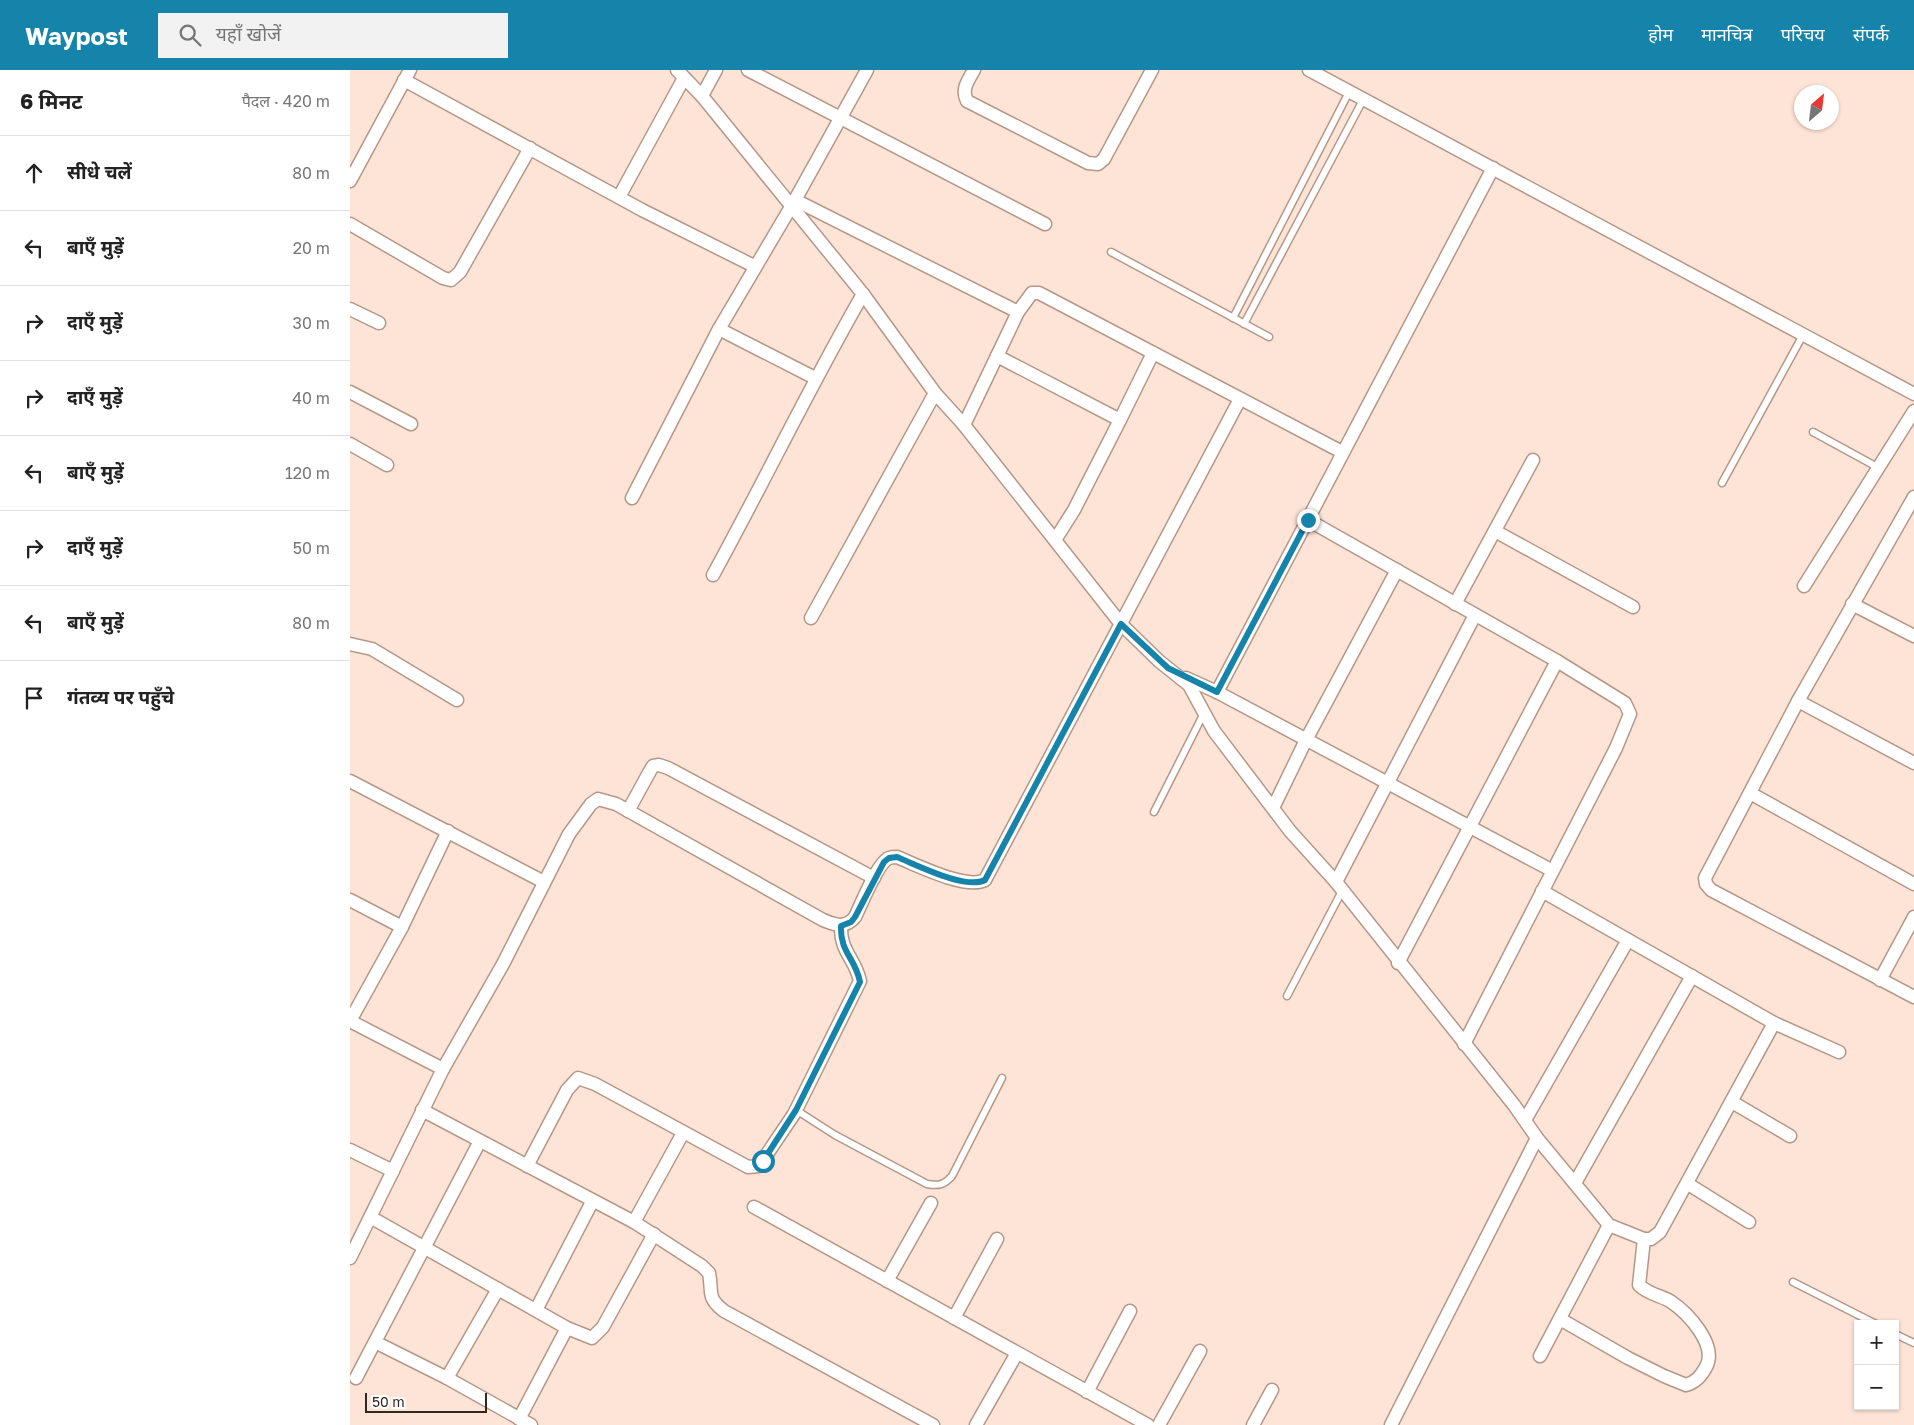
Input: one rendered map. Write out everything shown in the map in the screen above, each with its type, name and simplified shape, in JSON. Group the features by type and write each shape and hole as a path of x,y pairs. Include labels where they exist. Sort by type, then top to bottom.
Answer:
{"street":[{"path":"702,96 716,70"},
{"path":"748,70 1045,224"},
{"path":"632,498 719,329 754,266 793,203 838,118 867,70"},
{"path":"974,70 964,87 967,101 1088,163 1098,164 1104,159 1152,70"},
{"path":"1309,70 1914,394"},
{"path":"619,197 681,74 793,203 863,294 935,393 964,425 1121,624 1158,661 1179,675 1217,692 1470,829 1551,870"},
{"path":"350,181 407,75 530,148 619,197 754,266"},
{"path":"350,224 443,278 451,280 460,272 530,148"},
{"path":"1217,692 1493,168"},
{"path":"793,203 1018,312"},
{"path":"964,425 1018,312 1032,294 1039,293 1342,452"},
{"path":"713,575 768,474 815,378 863,294"},
{"path":"350,309 379,324"},
{"path":"719,329 815,378"},
{"path":"1056,540 1074,510 1153,353"},
{"path":"997,356 1120,420"},
{"path":"350,392 411,424"},
{"path":"811,618 935,393"},
{"path":"350,1258 372,1218 443,1069 503,964 569,834 598,799 605,800 628,811 823,920 841,926 851,922 855,917 874,878 884,862 889,858 897,857 954,879 972,883 985,880 1240,399"},
{"path":"1804,586 1914,411"},
{"path":"350,444 386,465"},
{"path":"1455,604 1534,460"},
{"path":"1914,497 1910,515 1852,604 1798,700 1708,869 1705,878 1706,884 1726,898 1914,997"},
{"path":"1308,520 1557,661 1625,704 1630,714 1616,748 1551,870 1464,1044"},
{"path":"1495,530 1633,607"},
{"path":"1273,808 1306,740 1397,570"},
{"path":"1852,604 1914,636"},
{"path":"1339,887 1388,783 1475,615"},
{"path":"350,644 372,649 456,700"},
{"path":"1398,963 1557,661"},
{"path":"1179,675 1196,694 1214,731 1273,808 1339,887 1525,1120 1537,1138 1609,1225 1644,1239 1651,1239 1660,1232 1688,1184 1774,1023"},
{"path":"1798,700 1914,763"},
{"path":"628,811 653,766 659,765 668,768 874,878"},
{"path":"350,780 544,882"},
{"path":"1750,793 1914,884"},
{"path":"443,1069 350,1021 402,927 448,831"},
{"path":"1542,891 1774,1023 1838,1052"},
{"path":"350,900 402,927"},
{"path":"1880,980 1914,917"},
{"path":"527,1166 567,1090 578,1078 596,1084 684,1133 748,1167 754,1168 763,1161 796,1110 860,982 852,960 843,946 841,926"},
{"path":"1525,1120 1628,940"},
{"path":"1575,1183 1692,976"},
{"path":"1732,1102 1790,1136"},
{"path":"422,1110 654,1234 706,1270 711,1283 710,1296 714,1303 724,1311 933,1425"},
{"path":"634,1222 684,1133"},
{"path":"1391,1425 1537,1138"},
{"path":"356,1378 480,1141"},
{"path":"350,1150 393,1171"},
{"path":"1688,1184 1749,1222"},
{"path":"536,1310 592,1202"},
{"path":"887,1281 931,1203"},
{"path":"754,1207 1148,1425"},
{"path":"372,1218 567,1328 592,1338 598,1334 654,1234"},
{"path":"1540,1356 1609,1225"},
{"path":"954,1318 997,1239"},
{"path":"1560,1319 1664,1376 1686,1385 1697,1380 1708,1363 1710,1353 1697,1328 1672,1303 1644,1290 1640,1285 1644,1239"},
{"path":"447,1378 498,1289"},
{"path":"1087,1392 1130,1312"},
{"path":"519,1419 567,1328"},
{"path":"375,1342 447,1378 531,1425"},
{"path":"1160,1425 1200,1351"},
{"path":"976,1425 1017,1353"},
{"path":"1253,1425 1272,1390"}],"lane":[{"path":"1232,318 1349,92"},
{"path":"1244,324 1363,100"},
{"path":"1111,252 1269,337"},
{"path":"1722,483 1803,335"},
{"path":"1813,432 1879,468"},
{"path":"1154,812 1204,713"},
{"path":"1287,996 1339,887"},
{"path":"796,1110 859,1148 927,1184 938,1185 946,1183 952,1176 1002,1078"},
{"path":"1793,1282 1868,1320"},
{"path":"1899,1336 1914,1343"}],"route":[{"path":"763,1161 796,1110 860,982 852,960 843,946 841,926 851,922 855,917 884,862 889,858 897,857 954,879 972,883 985,880 1121,624 1158,661 1179,675 1217,692 1308,520"}]}
